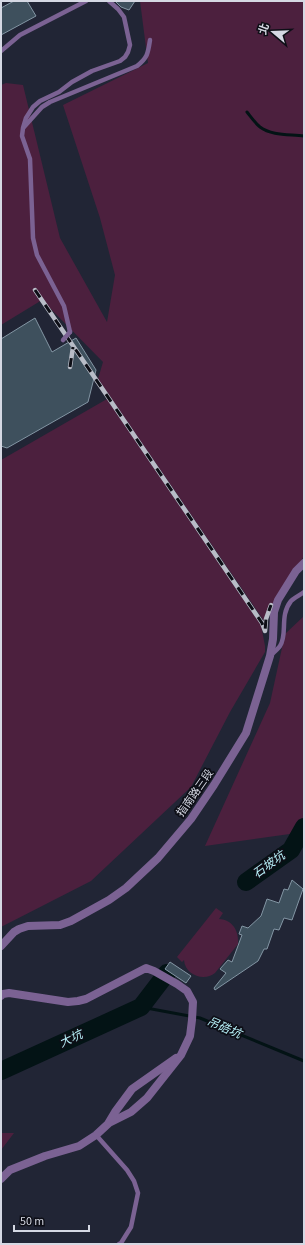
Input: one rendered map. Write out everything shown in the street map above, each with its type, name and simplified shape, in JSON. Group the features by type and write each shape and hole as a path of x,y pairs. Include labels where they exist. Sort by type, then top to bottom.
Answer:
{"street":[{"name":"指南路三段","path":"1,946 14,932 19,929 28,926 60,925 71,921 109,900 126,888 158,858 191,819 246,733 270,656 273,639 274,612 278,600 296,571 304,563"},
{"path":"1,996 9,993 68,1002 78,1001 86,999 146,968 154,971 187,991 193,1002 192,1020 190,1036 181,1055 147,1098 131,1112 108,1123"},
{"path":"1,1179 10,1170 45,1156 79,1146 96,1135 108,1123 132,1089 181,1055"}],"lane":[{"path":"1,51 20,35 86,1"},
{"path":"63,340 70,332 64,306 37,255 33,238 30,159 22,136 23,128 26,118 33,107 40,101 60,92 72,82 92,71 120,61 125,57 130,45 124,17 109,1"},
{"path":"23,128 42,107 50,102 137,66 144,60 148,53 150,40"},
{"path":"270,656 280,647 283,640 283,622 286,609 292,601 304,592"},
{"path":"96,1135 127,1170 134,1181 138,1193 131,1227 121,1244 119,1244"}],"shaded area":[{"path":"140,1 304,1 304,556 264,621 98,379 103,362 42,300 1,325 1,85 6,83 23,85 60,238 107,322 115,275 100,218 63,105 148,63"},
{"path":"107,399 261,625 265,652 230,712 191,787 91,881 1,927 1,460"},
{"path":"304,616 304,832 205,846 270,703 285,634"},
{"path":"216,908 223,913 219,919 228,922 234,927 238,944 215,973 206,977 196,976 188,970 184,960 182,962 177,957"},
{"path":"1,1133 14,1133 1,1150"}],"building":[{"path":"14,1 27,1 36,16 1,35 1,8"},
{"path":"115,1 135,1 129,10 121,7"},
{"path":"35,318 52,352 76,338 96,370 88,402 7,448 1,446 1,339"},
{"path":"292,880 303,889 292,920 284,918 279,930 274,929 267,949 264,949 258,961 215,990 214,988 226,973 220,969 228,960 232,962 242,935 239,934 242,926 248,928 261,916 267,899 279,903 284,889 288,890"},
{"path":"170,962 191,976 186,983 165,969"}],"waterway":[{"path":"247,112 256,124 265,130 276,133 304,136"},
{"name":"石坡坑","path":"246,882 291,850 304,827"},
{"name":"大坑","path":"1,1071 141,1007 167,973"},
{"name":"吊硞坑","path":"141,1007 200,1018 304,1061"}],"railway":[{"path":"35,290 262,623 265,631 266,619 271,605"},
{"path":"70,367 73,347"}]}
